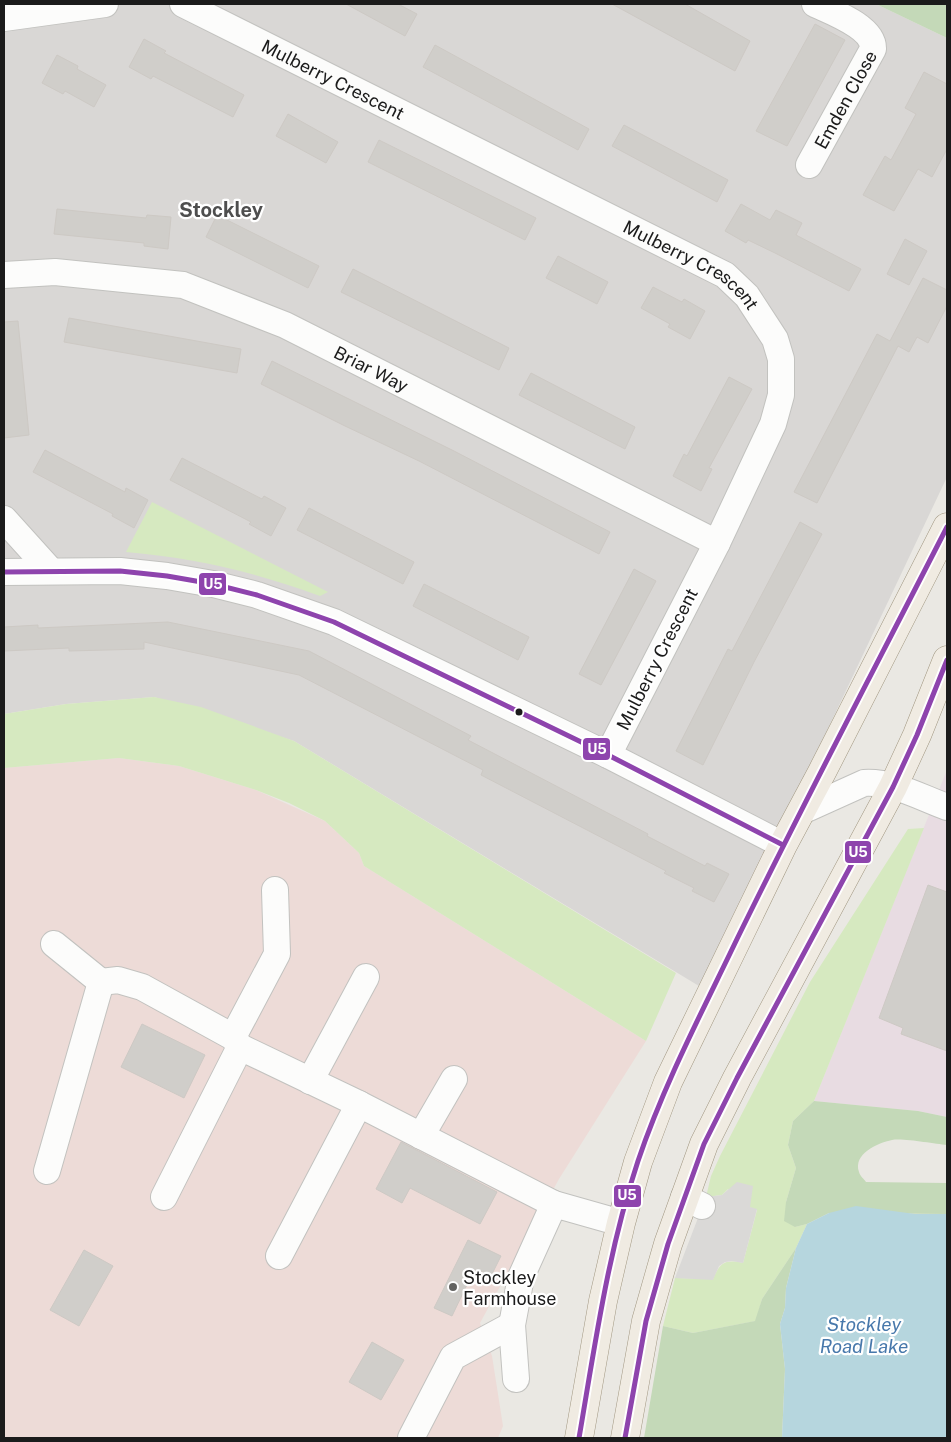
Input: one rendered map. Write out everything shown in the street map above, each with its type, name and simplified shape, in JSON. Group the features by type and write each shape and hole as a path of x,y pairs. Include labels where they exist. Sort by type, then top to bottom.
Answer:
{"main road":[{"path":"578,1438 603,1302 621,1223 638,1162 668,1082 783,845 947,527"},
{"path":"625,1438 646,1321 668,1244 693,1202 704,1144 737,1078 893,787 918,735 947,660"}],"street":[{"path":"4,18 105,4"},
{"name":"Mulberry Crescent","path":"183,4 725,275 747,296 775,339 781,359 781,395 773,424 717,543 608,755"},
{"name":"Emden Close","path":"809,165 873,49 869,36 857,25 815,4"},
{"name":"Briar Way","path":"4,275 54,272 183,285 285,325 717,543"},
{"path":"4,519 50,570"},
{"path":"4,572 120,570 213,584 257,595 334,622 608,755 783,845"},
{"path":"802,811 864,783 874,782 947,807"},
{"path":"164,1197 277,954 275,890"},
{"path":"54,944 101,982 118,980 142,987 236,1042 310,1081 359,1104 554,1204 621,1223"},
{"path":"310,1081 366,977"},
{"path":"47,1171 101,982"},
{"path":"421,1136 454,1079"},
{"path":"279,1256 359,1104"},
{"path":"516,1379 512,1324 521,1278 554,1204"},
{"path":"411,1438 453,1357 512,1324"}],"shaded area":[{"path":"4,4 876,4 947,38 947,477 781,828 699,986 294,741 154,697 66,704 4,714"},
{"path":"119,758 179,766 256,790 325,821 359,853 364,866 646,1041 559,1179 480,1323 492,1356 503,1426 498,1438 4,1438 4,768"},
{"path":"947,770 947,1117 918,1111 814,1101"},
{"path":"737,1182 753,1186 750,1207 757,1209 743,1263 725,1262 719,1266 713,1280 675,1278 706,1197 722,1195"}],"green space":[{"path":"876,4 947,4 947,38"},
{"path":"152,502 328,592 320,596 224,567 177,558 126,552"},
{"path":"154,697 201,707 294,741 676,973 646,1041 364,866 359,853 325,821 289,803 256,790 179,766 119,758 4,768 4,714 66,704"},
{"path":"924,828 814,1101 793,1121 788,1145 796,1168 786,1202 795,1227 807,1224 796,1248 762,1299 756,1321 693,1333 663,1326 675,1278 713,1279 718,1269 727,1262 743,1263 757,1210 749,1207 728,1189 722,1195 706,1197 711,1176 810,982 908,829"},
{"path":"814,1101 918,1111 947,1117 947,1145 911,1140 892,1140 868,1150 863,1155 858,1166 866,1182 947,1183 947,1214 829,1213 807,1224 795,1227 784,1221 786,1202 796,1168 788,1145 793,1121"},
{"path":"796,1248 786,1288 785,1308 780,1324 785,1369 782,1438 644,1438 663,1326 693,1333 755,1321 762,1299"}],"water":[{"name":"Stockley Road Lake","path":"856,1206 915,1214 947,1214 947,1438 782,1438 785,1369 780,1324 785,1308 786,1288 796,1248 807,1224 829,1213"}],"building":[{"path":"346,4 398,4 417,14 405,36"},
{"path":"612,4 685,4 750,41 735,71"},
{"path":"815,24 845,40 787,146 756,131"},
{"path":"144,39 166,51 164,53 244,95 233,117 153,76 151,79 129,67"},
{"path":"435,45 589,129 578,150 423,67"},
{"path":"57,55 78,66 77,69 106,85 94,107 65,91 63,94 42,83"},
{"path":"924,72 947,84 947,149 932,177 918,169 894,211 863,195 885,156 891,160 916,114 905,108"},
{"path":"288,114 338,142 326,163 276,136"},
{"path":"624,125 728,180 717,202 612,146"},
{"path":"379,140 536,218 525,240 368,162"},
{"path":"741,204 770,220 776,210 802,223 796,235 861,269 849,291 775,253 748,240 746,243 725,231"},
{"path":"57,209 146,218 147,215 171,217 168,249 144,246 144,243 54,234"},
{"path":"217,215 319,266 308,288 206,237"},
{"path":"905,239 927,251 909,285 887,274"},
{"path":"558,256 608,282 597,304 546,278"},
{"path":"353,269 509,348 499,370 341,292"},
{"path":"923,278 947,290 947,306 928,343 917,337 909,352 898,346 817,503 794,492 877,334 890,341"},
{"path":"653,287 682,302 684,299 705,311 690,339 668,327 670,324 641,308"},
{"path":"69,318 241,349 237,373 64,342"},
{"path":"18,321 29,435 4,438 4,322"},
{"path":"272,361 454,451 610,532 599,554 419,461 261,384"},
{"path":"531,373 635,427 625,449 519,395"},
{"path":"729,377 752,389 709,468 712,469 701,491 673,476 684,454 687,456"},
{"path":"45,450 125,492 126,488 148,500 134,528 112,516 113,514 33,472"},
{"path":"182,458 262,499 264,496 286,508 271,536 249,524 251,522 170,480"},
{"path":"309,508 414,562 403,584 297,530"},
{"path":"800,522 822,534 754,662 703,765 676,751 728,649 732,651"},
{"path":"634,569 656,581 601,685 579,674"},
{"path":"424,584 529,637 518,660 413,606"},
{"path":"168,622 309,651 471,736 468,740 648,834 647,836 705,866 707,863 729,874 714,902 692,891 694,888 664,873 666,871 481,775 483,770 299,675 144,642 144,649 69,651 69,648 4,651 4,627 38,625 38,628"},
{"path":"928,885 947,892 947,1051 901,1034 903,1028 879,1018"},
{"path":"142,1024 205,1055 184,1098 121,1067"},
{"path":"401,1142 497,1192 480,1224 410,1188 402,1203 376,1189"},
{"name":"Stockley Farmhouse","path":"468,1240 501,1256 491,1276 477,1269 476,1271 474,1270 452,1316 434,1308"},
{"path":"84,1250 113,1266 79,1326 50,1310"},
{"path":"372,1342 404,1360 381,1400 349,1382"}],"transit line":[{"name":"U5","path":"579,1438 610,1264 618,1229 648,1132 697,1021 763,887 947,527"},
{"name":"U5","path":"4,572 120,571 167,576 213,584 257,595 334,622 608,755 783,845"},
{"name":"U5","path":"625,1438 646,1321 668,1244 704,1144 737,1078 893,787 917,735 947,660"}],"place":[{"name":"Stockley Farmhouse","path":"453,1287"}],"district":[{"name":"Stockley","path":"221,210"}]}
